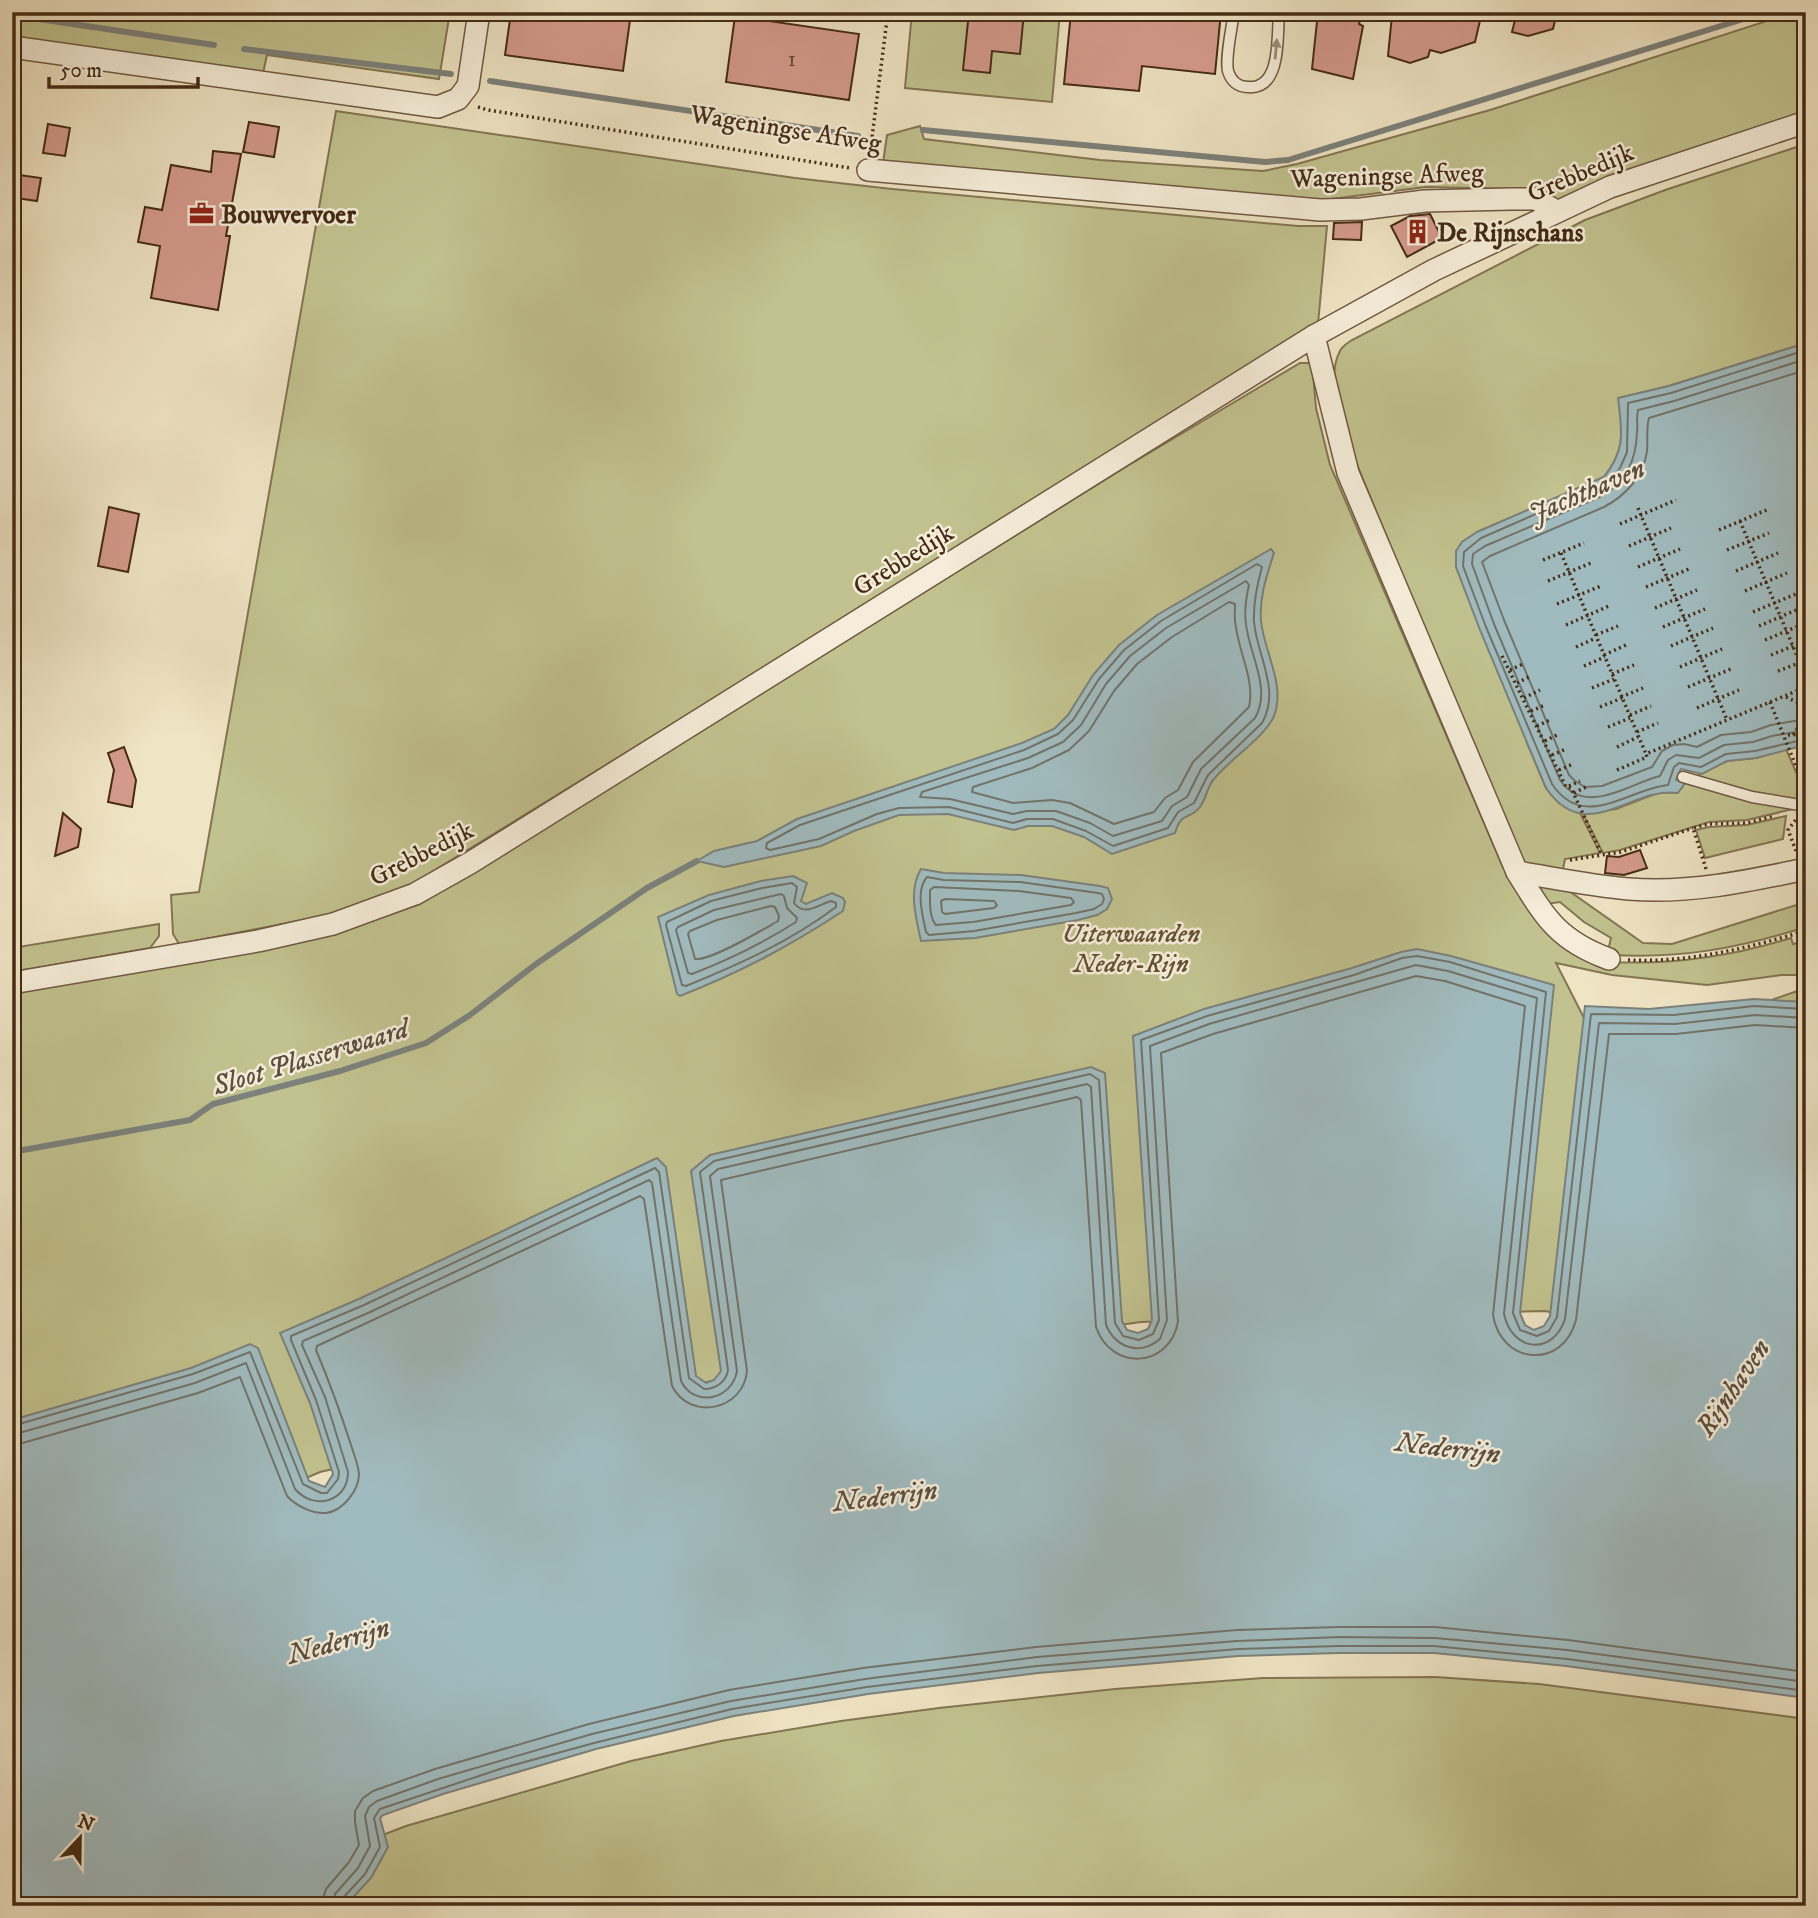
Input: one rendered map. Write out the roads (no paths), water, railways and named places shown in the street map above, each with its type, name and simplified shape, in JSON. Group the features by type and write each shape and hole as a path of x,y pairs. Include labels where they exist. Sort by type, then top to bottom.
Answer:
{"street":[{"path":"12,47 438,107 458,99 468,86 479,12"},
{"name":"Grebbedijk","path":"12,983 258,941 333,924 415,894 470,863 1314,336 1434,270 1610,187 1806,122"},
{"name":"Wageningse Afweg","path":"868,170 1320,210 1361,209 1426,201 1511,199 1536,200 1556,211"},
{"path":"1314,336 1348,473 1517,872 1551,925 1577,946 1609,959"},
{"path":"1517,872 1630,890 1709,885 1805,869"}],"lane":[{"path":"1234,12 1228,70 1233,82 1244,87 1258,87 1268,80 1274,68 1279,12"},
{"path":"1683,777 1752,797 1805,808"}],"water":[{"name":"Jachthaven","path":"1806,343 1806,745 1756,758 1727,761 1702,774 1681,769 1676,780 1685,783 1678,793 1661,793 1610,810 1593,814 1577,813 1561,805 1546,788 1480,630 1456,567 1456,551 1462,542 1477,532 1604,477 1616,458 1621,440 1618,398 1669,386"},
{"path":"1271,549 1274,553 1264,586 1261,621 1276,680 1277,704 1274,716 1263,732 1214,779 1200,807 1180,821 1175,833 1112,854 1084,837 1052,826 1028,826 1014,830 948,814 899,815 821,846 724,867 697,861 714,851 757,841 797,819 1022,743 1054,729 1068,715 1093,675 1119,645 1157,615"},
{"path":"921,869 944,873 1021,875 1100,886 1108,888 1112,899 1107,909 1078,920 975,938 921,941 914,895"},
{"path":"793,876 807,883 801,901 806,904 832,893 843,898 843,911 744,968 680,996 677,994 658,917 709,895 761,881"},
{"path":"1417,949 1554,985 1520,1313 1525,1325 1534,1330 1544,1326 1550,1316 1585,1006 1649,1009 1754,999 1806,1002 1806,1698 1566,1666 1434,1653 1238,1656 1038,1673 868,1694 734,1716 596,1749 443,1794 380,1818 388,1847 371,1878 345,1906 12,1906 12,1420 191,1368 250,1344 258,1348 309,1481 325,1487 333,1474 310,1403 280,1333 361,1298 657,1158 666,1167 696,1376 706,1383 714,1380 721,1371 691,1171 710,1155 1091,1067 1105,1073 1122,1321 1127,1330 1138,1333 1148,1329 1152,1320 1133,1036 1204,1009"}],"waterway":[{"path":"923,130 1265,162 1288,160 1766,12"},
{"path":"12,15 214,45"},
{"path":"244,49 451,74"},
{"path":"490,81 858,136"},
{"name":"Sloot Plasserwaard","path":"12,1152 190,1120 213,1104 340,1071 426,1043 470,1015 536,964 647,888 697,861"}],"place":[{"name":"Bouwvervoer","path":"201,214"},
{"name":"De Rijnschans","path":"1417,232"}],"park label":[{"name":"Uiterwaarden Neder-Rijn","path":"1131,948"}],"water label":[{"name":"Rijnhaven","path":"1732,1387"},
{"name":"Nederrijn","path":"1448,1447"},
{"name":"Nederrijn","path":"885,1495"},
{"name":"Nederrijn","path":"338,1640"}]}
